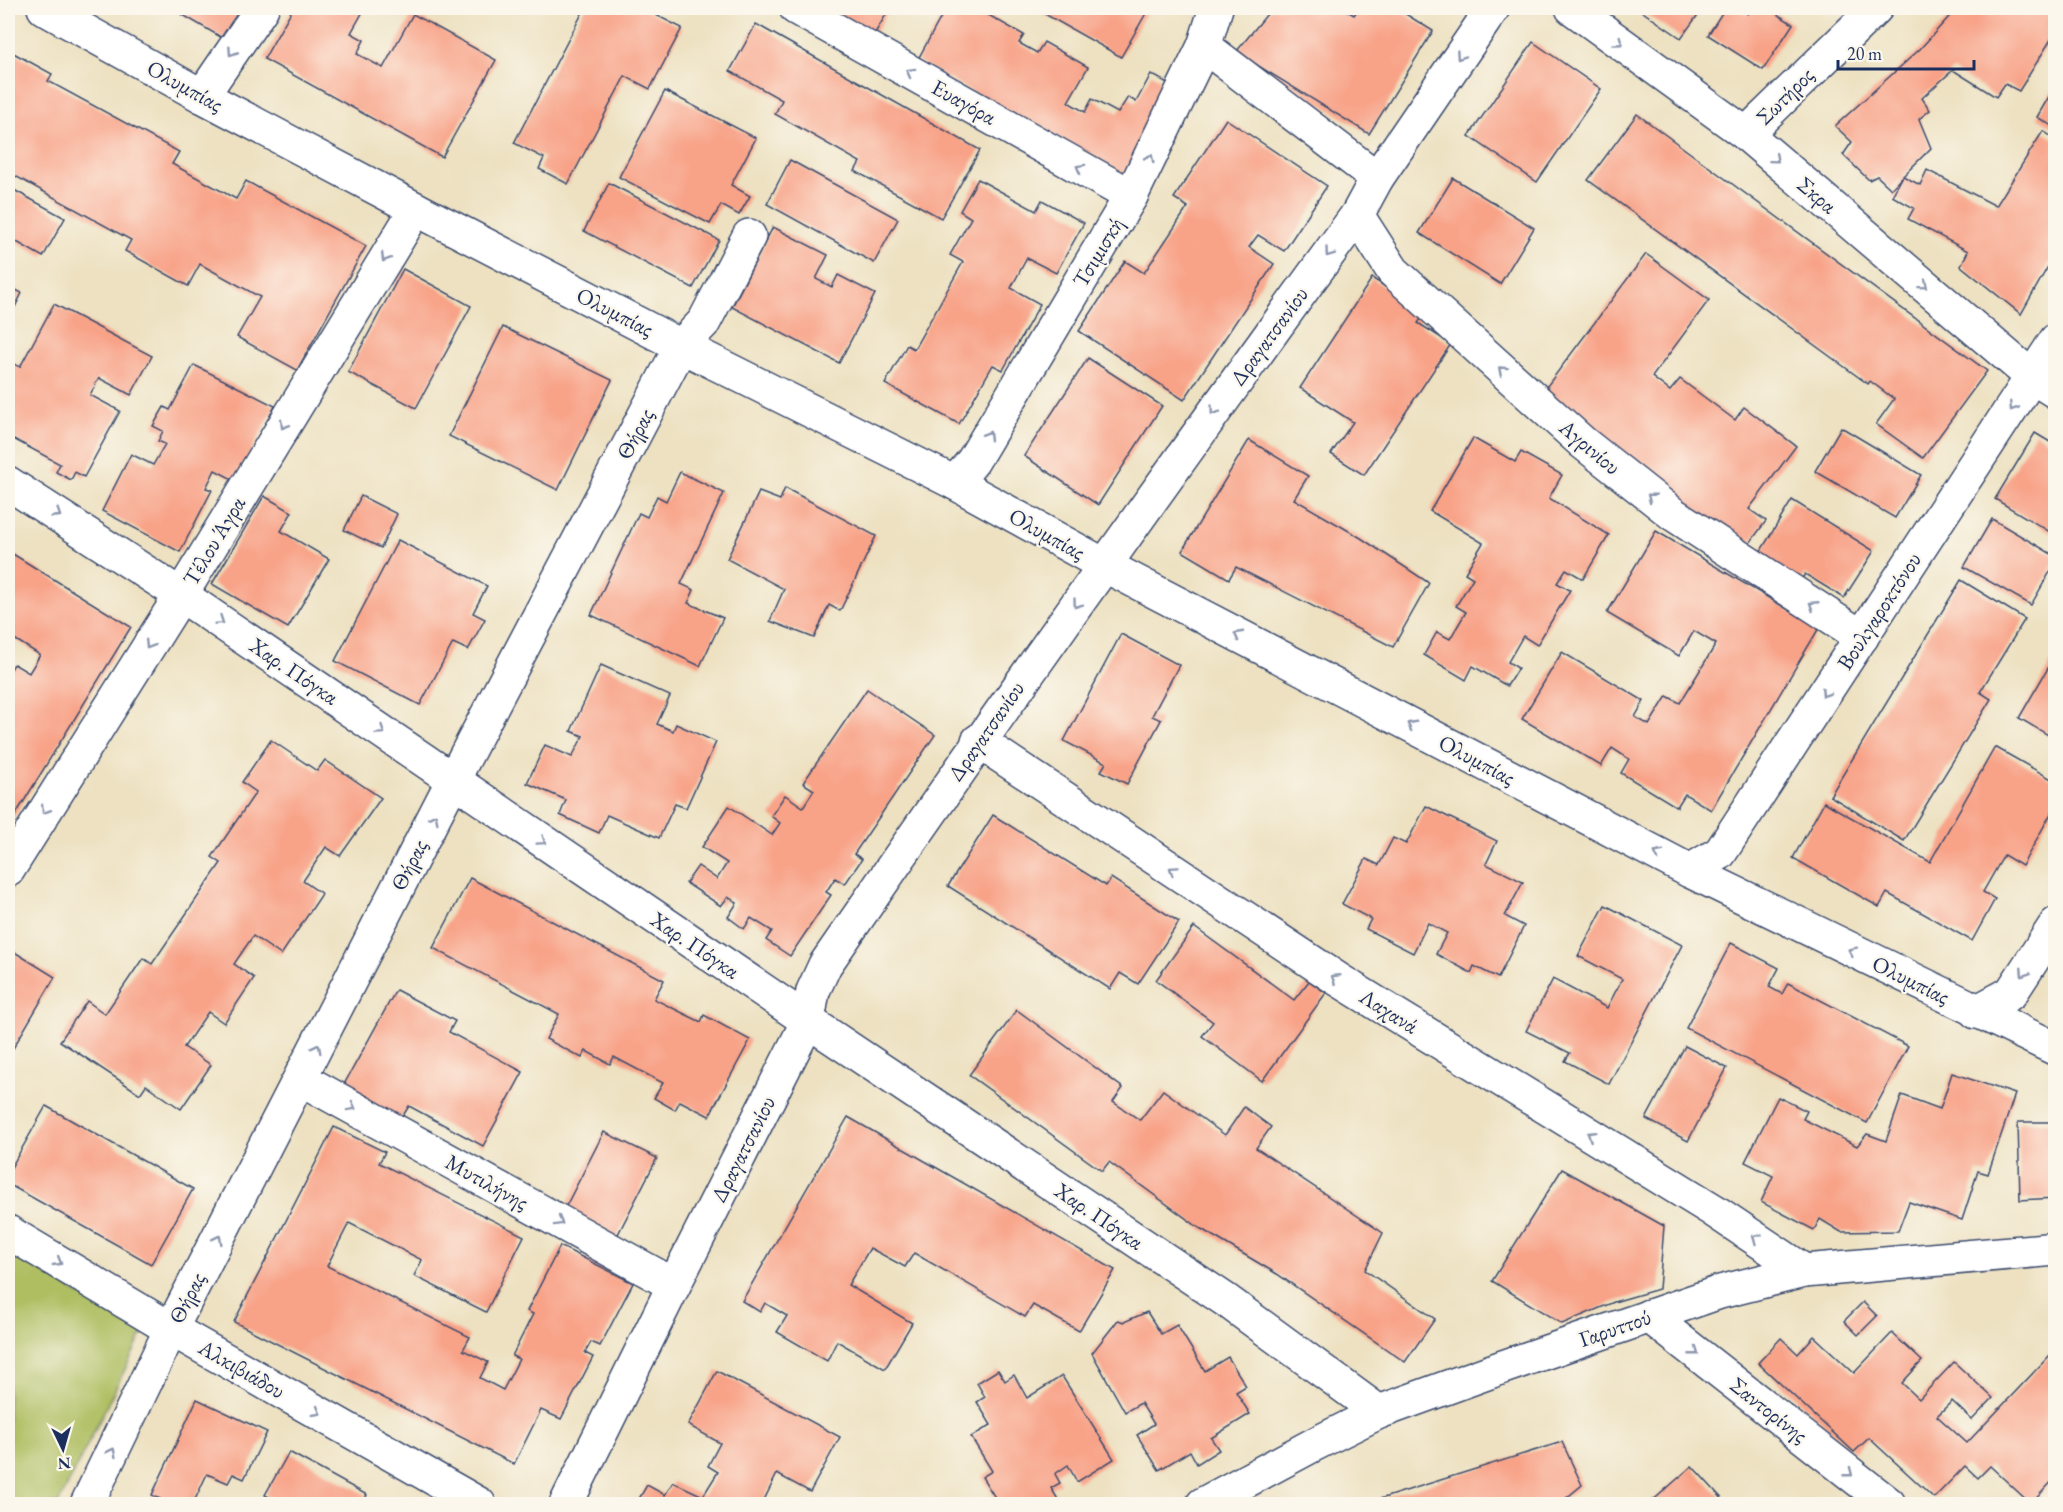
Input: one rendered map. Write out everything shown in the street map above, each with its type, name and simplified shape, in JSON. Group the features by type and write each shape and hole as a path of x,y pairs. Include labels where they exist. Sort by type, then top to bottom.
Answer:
{"street":[{"name":"Ολυμπίας","path":"44,8 202,96 416,209 681,346 955,483 1104,565 1690,871 2055,1049"},
{"path":"202,96 262,8"},
{"name":"Ευαγόρα","path":"796,8 1131,196"},
{"name":"Τσιμισκή","path":"955,483 973,461 1131,196 1204,46 1216,8"},
{"name":"Δραγατσανίου","path":"566,1504 808,1022 813,991 825,965 978,741 1357,214 1377,178 1492,8"},
{"name":"Σκρα","path":"1572,8 1746,134 2044,384"},
{"name":"Σωτήρος","path":"1746,134 1876,8"},
{"path":"1204,46 1377,178"},
{"name":"Τέλου Άγρα","path":"8,870 181,595 416,209"},
{"name":"Αγρινίου","path":"1357,214 1393,271 1582,442 1673,514 1862,637"},
{"name":"Θήρας","path":"87,1504 171,1329 453,780 681,346 705,322 748,236"},
{"name":"Βουλγαροκτόνου","path":"1690,871 1720,853 1862,637 2044,384 2055,340"},
{"name":"Χαρ. Πόγκα","path":"8,483 181,595 808,1022 1227,1301 1379,1412"},
{"name":"Λαχανά","path":"978,741 1339,980 1713,1210 1804,1271"},
{"path":"1976,1012 2011,993 2055,924"},
{"name":"Μυτιλήνης","path":"301,1079 674,1285"},
{"name":"Αλκιβιάδου","path":"8,1232 171,1329 479,1504"},
{"name":"Γαρυττού","path":"1203,1504 1379,1412 1720,1292 1804,1271 2055,1249"},
{"name":"Σαντορίνης","path":"1649,1316 1889,1504"}],"green space":[{"path":"8,1251 143,1333 58,1504 8,1504"}],"building":[{"path":"171,8 242,8 224,39"},
{"path":"293,8 365,8 351,33 364,40 357,54 383,68 413,14 496,60 442,157 264,59"},
{"path":"585,8 642,8 682,28 650,89 625,76 568,184 539,169 544,158 514,143"},
{"path":"815,8 890,8 871,40"},
{"path":"946,8 976,8 1024,35 1019,43 1037,53 1044,42 1088,67 1068,102 1085,112 1092,99 1118,113 1128,97 1136,102 1151,74 1175,87 1124,177 917,61"},
{"path":"1034,8 1149,8 1121,57"},
{"path":"1272,8 1310,8 1317,12 1320,8 1342,8 1354,15 1359,8 1396,8 1433,31 1369,134 1236,52"},
{"path":"1637,8 1703,8 1681,38"},
{"path":"1725,8 1738,8 1748,14 1752,8 1767,8 1793,24 1763,70 1708,35"},
{"path":"1957,8 2055,8 2055,33 2019,91 2005,84 1996,97 1953,70 1922,98 1930,110 1919,119 1931,148 1891,189 1877,176 1869,180 1843,155 1852,142 1835,126 1920,49"},
{"path":"756,24 980,150 941,218 855,171 860,162 775,114 782,100 730,71"},
{"path":"1533,42 1601,89 1537,182 1469,136"},
{"path":"8,50 52,74 48,81 179,152 172,164 236,199 246,181 366,246 297,370 237,337 260,297 200,264 188,286 125,251 131,240 8,172 12,161 8,159"},
{"path":"2055,86 2055,128 2037,117"},
{"path":"665,91 756,138 731,185 750,196 739,215 721,205 710,224 619,177"},
{"path":"1637,114 1987,371 1923,458 1876,424 1894,399 1870,381 1868,384 1588,180"},
{"path":"1226,119 1327,186 1284,251 1258,235 1249,247 1274,264 1184,400 1079,331 1125,261 1144,273 1188,207 1174,198"},
{"path":"2043,131 2055,139 2055,254 2021,314 1961,266 1968,251 1908,219 1914,208 1892,196 1903,176 1920,185 1927,170 1996,206"},
{"path":"790,160 898,219 874,263 767,204"},
{"path":"1453,178 1534,228 1500,284 1419,233"},
{"path":"978,179 1036,211 1042,200 1084,223 1056,273 1027,258 1011,288 1040,304 1003,370 993,365 959,424 885,384 907,345 914,349 963,262 950,255 971,218 960,211"},
{"path":"609,183 719,240 693,288 584,231"},
{"path":"14,190 65,218 43,257 8,237 8,201"},
{"path":"773,227 828,255 816,279 832,287 838,275 875,294 839,363 732,307"},
{"path":"1646,254 1709,300 1652,377 1670,391 1680,379 1735,420 1744,407 1796,446 1749,509 1766,521 1747,547 1674,499 1541,394"},
{"path":"403,269 471,306 416,408 348,372"},
{"path":"1372,278 1425,313 1418,323 1451,344 1364,475 1331,454 1353,422 1300,388"},
{"path":"8,286 22,293 8,321"},
{"path":"54,304 152,356 131,395 99,378 90,395 120,411 84,477 75,472 71,480 56,472 60,464 8,436 8,376 14,364 20,367"},
{"path":"503,327 612,380 558,490 449,436"},
{"path":"1088,358 1162,406 1098,505 1024,456"},
{"path":"194,365 275,406 236,481 215,470 206,488 212,490 180,552 102,511 131,454 153,465 165,444 158,441 163,431 153,426 164,407 170,410"},
{"path":"1841,427 1921,475 1895,518 1815,471"},
{"path":"2035,433 2055,445 2055,535 1995,499"},
{"path":"1473,438 1515,462 1521,452 1562,475 1549,498 1609,535 1583,579 1566,569 1557,583 1570,590 1537,645 1523,636 1508,662 1518,668 1507,686 1473,666 1466,680 1424,655 1437,632 1450,639 1466,612 1456,606 1473,578 1465,573 1483,543 1430,511"},
{"path":"1249,440 1308,476 1294,499 1361,538 1429,583 1393,647 1236,567 1229,579 1182,551"},
{"path":"680,472 724,493 681,584 694,590 688,603 723,618 700,666 591,615 639,513 647,517 657,496 666,501"},
{"path":"785,488 876,536 840,611 829,605 814,638 770,621 784,589 727,559 759,492 780,500"},
{"path":"264,496 292,512 281,531 329,559 288,628 212,584"},
{"path":"361,496 397,514 381,548 344,530"},
{"path":"1792,500 1874,551 1844,598 1805,574 1799,583 1757,557"},
{"path":"1992,519 2055,556 2055,563 2031,605 1964,567"},
{"path":"1656,531 1819,628 1711,810 1685,794 1677,807 1621,773 1629,759 1612,748 1601,766 1522,719 1562,652 1644,701 1635,717 1649,725 1667,696 1680,703 1716,644 1694,631 1679,656 1607,613"},
{"path":"398,540 487,586 473,613 485,619 468,650 453,643 420,705 335,661"},
{"path":"8,551 131,627 8,827 8,674 14,664 29,673 40,655 8,635"},
{"path":"1961,580 2025,619 1980,692 1991,699 1904,841 1830,796"},
{"path":"1121,634 1179,665 1152,716 1161,720 1127,784 1101,771 1106,763 1064,741"},
{"path":"2055,656 2055,739 2019,718"},
{"path":"601,665 670,696 657,724 673,731 676,724 716,742 686,808 675,804 659,838 607,815 599,833 560,815 566,800 527,783 545,745 572,757 583,736 571,731"},
{"path":"867,689 935,735 854,854 862,859 845,884 835,878 826,892 831,895 790,956 766,940 772,931 751,918 744,929 728,917 737,903 728,897 721,906 686,883 698,866 717,879 727,863 702,847 729,806 772,835 780,823 771,816 785,795 803,807 814,790 803,783"},
{"path":"271,740 317,771 325,760 381,798 340,856 326,847 303,881 322,894 281,955 253,936 234,964 254,978 224,1023 208,1012 184,1047 211,1065 181,1109 146,1085 140,1094 60,1041 87,1001 105,1014 143,958 152,964 221,863 212,857 256,792 242,782"},
{"path":"1995,747 2055,781 2055,806 2022,866 2004,855 1983,892 1995,899 1972,941 1887,893 1879,907 1793,858 1824,802 1930,862"},
{"path":"1426,806 1497,841 1486,864 1523,882 1505,916 1524,926 1498,978 1474,966 1471,973 1436,954 1447,933 1428,923 1413,953 1366,929 1371,919 1342,904 1366,859 1379,865 1393,838 1406,844"},
{"path":"993,815 1106,886 1111,878 1179,922 1138,984 1120,973 1110,989 948,886"},
{"path":"470,878 664,980 654,999 701,1022 704,1015 750,1040 709,1116 680,1101 675,1110 654,1098 663,1083 614,1057 610,1064 586,1051 582,1058 546,1039 559,1014 433,948"},
{"path":"1605,905 1682,945 1609,1084 1565,1061 1570,1053 1526,1031 1553,979 1607,1008 1622,979 1578,956"},
{"path":"1194,927 1294,1000 1309,981 1326,993 1262,1081 1202,1036 1213,1022 1156,980"},
{"path":"1731,943 1779,968 1769,987 1782,994 1788,983 1908,1046 1867,1123 1686,1028"},
{"path":"8,948 55,977 8,1057"},
{"path":"396,990 455,1021 449,1032 523,1072 483,1146 409,1106 399,1122 341,1090"},
{"path":"1017,1010 1123,1088 1113,1102 1140,1120 1163,1090 1225,1135 1244,1107 1271,1127 1256,1148 1383,1233 1365,1270 1435,1319 1405,1362 1277,1274 1198,1227 1109,1162 1102,1171 969,1075"},
{"path":"1685,1046 1727,1068 1688,1141 1646,1119"},
{"path":"1952,1073 2015,1094 1988,1174 1978,1171 1962,1220 1909,1202 1898,1231 1841,1232 1820,1219 1814,1230 1761,1202 1773,1176 1745,1162 1778,1097 1807,1111 1803,1119 1857,1146 1867,1134 1886,1141 1902,1095 1940,1109"},
{"path":"46,1106 193,1189 151,1264 8,1184 8,1173"},
{"path":"848,1117 1115,1270 1079,1331 1033,1305 1025,1317 914,1253 905,1267 870,1248 848,1285 912,1323 885,1369 837,1341 827,1361 777,1332 787,1316 765,1303 760,1312 742,1301"},
{"path":"2018,1122 2055,1122 2055,1198 2020,1200"},
{"path":"334,1127 385,1152 379,1163 524,1236 486,1312 414,1276 422,1260 349,1223 327,1266 470,1337 463,1350 488,1362 480,1378 503,1390 519,1359 512,1356 533,1314 527,1311 560,1246 633,1283 600,1346 591,1342 585,1353 593,1357 561,1419 541,1410 514,1464 234,1322"},
{"path":"604,1132 657,1158 616,1238 563,1212"},
{"path":"1562,1169 1664,1226 1659,1289 1614,1302 1562,1324 1492,1281"},
{"path":"1863,1302 1877,1316 1858,1335 1844,1321"},
{"path":"1147,1312 1161,1334 1177,1325 1205,1371 1228,1357 1246,1386 1236,1392 1250,1414 1211,1438 1219,1450 1197,1464 1190,1451 1159,1470 1137,1435 1154,1424 1141,1403 1125,1412 1092,1353 1118,1320 1124,1322"},
{"path":"1892,1333 1922,1361 1902,1383 1919,1399 1954,1362 1993,1398 1972,1420 1952,1401 1937,1416 1967,1443 2050,1355 2055,1360 2055,1478 2031,1504 1990,1466 1978,1478 1965,1466 1934,1498 1869,1438 1854,1452 1758,1363 1781,1338 1798,1354 1814,1336 1854,1373"},
{"path":"998,1370 1005,1381 1014,1375 1027,1398 1062,1376 1114,1459 1077,1482 1068,1465 1055,1474 1060,1483 1051,1488 1059,1501 1053,1504 999,1504 982,1477 992,1471 971,1437 991,1425 977,1402 985,1397 977,1383"},
{"path":"717,1371 840,1437 810,1492 777,1474 762,1504 636,1504 647,1485 665,1495 673,1482 703,1496 718,1472 708,1466 720,1443 688,1425"},
{"path":"197,1399 267,1432 244,1479 233,1474 228,1483 207,1474 193,1504 170,1504 152,1495"},
{"path":"1562,1442 1582,1485 1559,1504 1364,1504"},
{"path":"289,1452 367,1495 362,1504 282,1504 265,1495"},
{"path":"1692,1466 1727,1504 1649,1504"}]}
